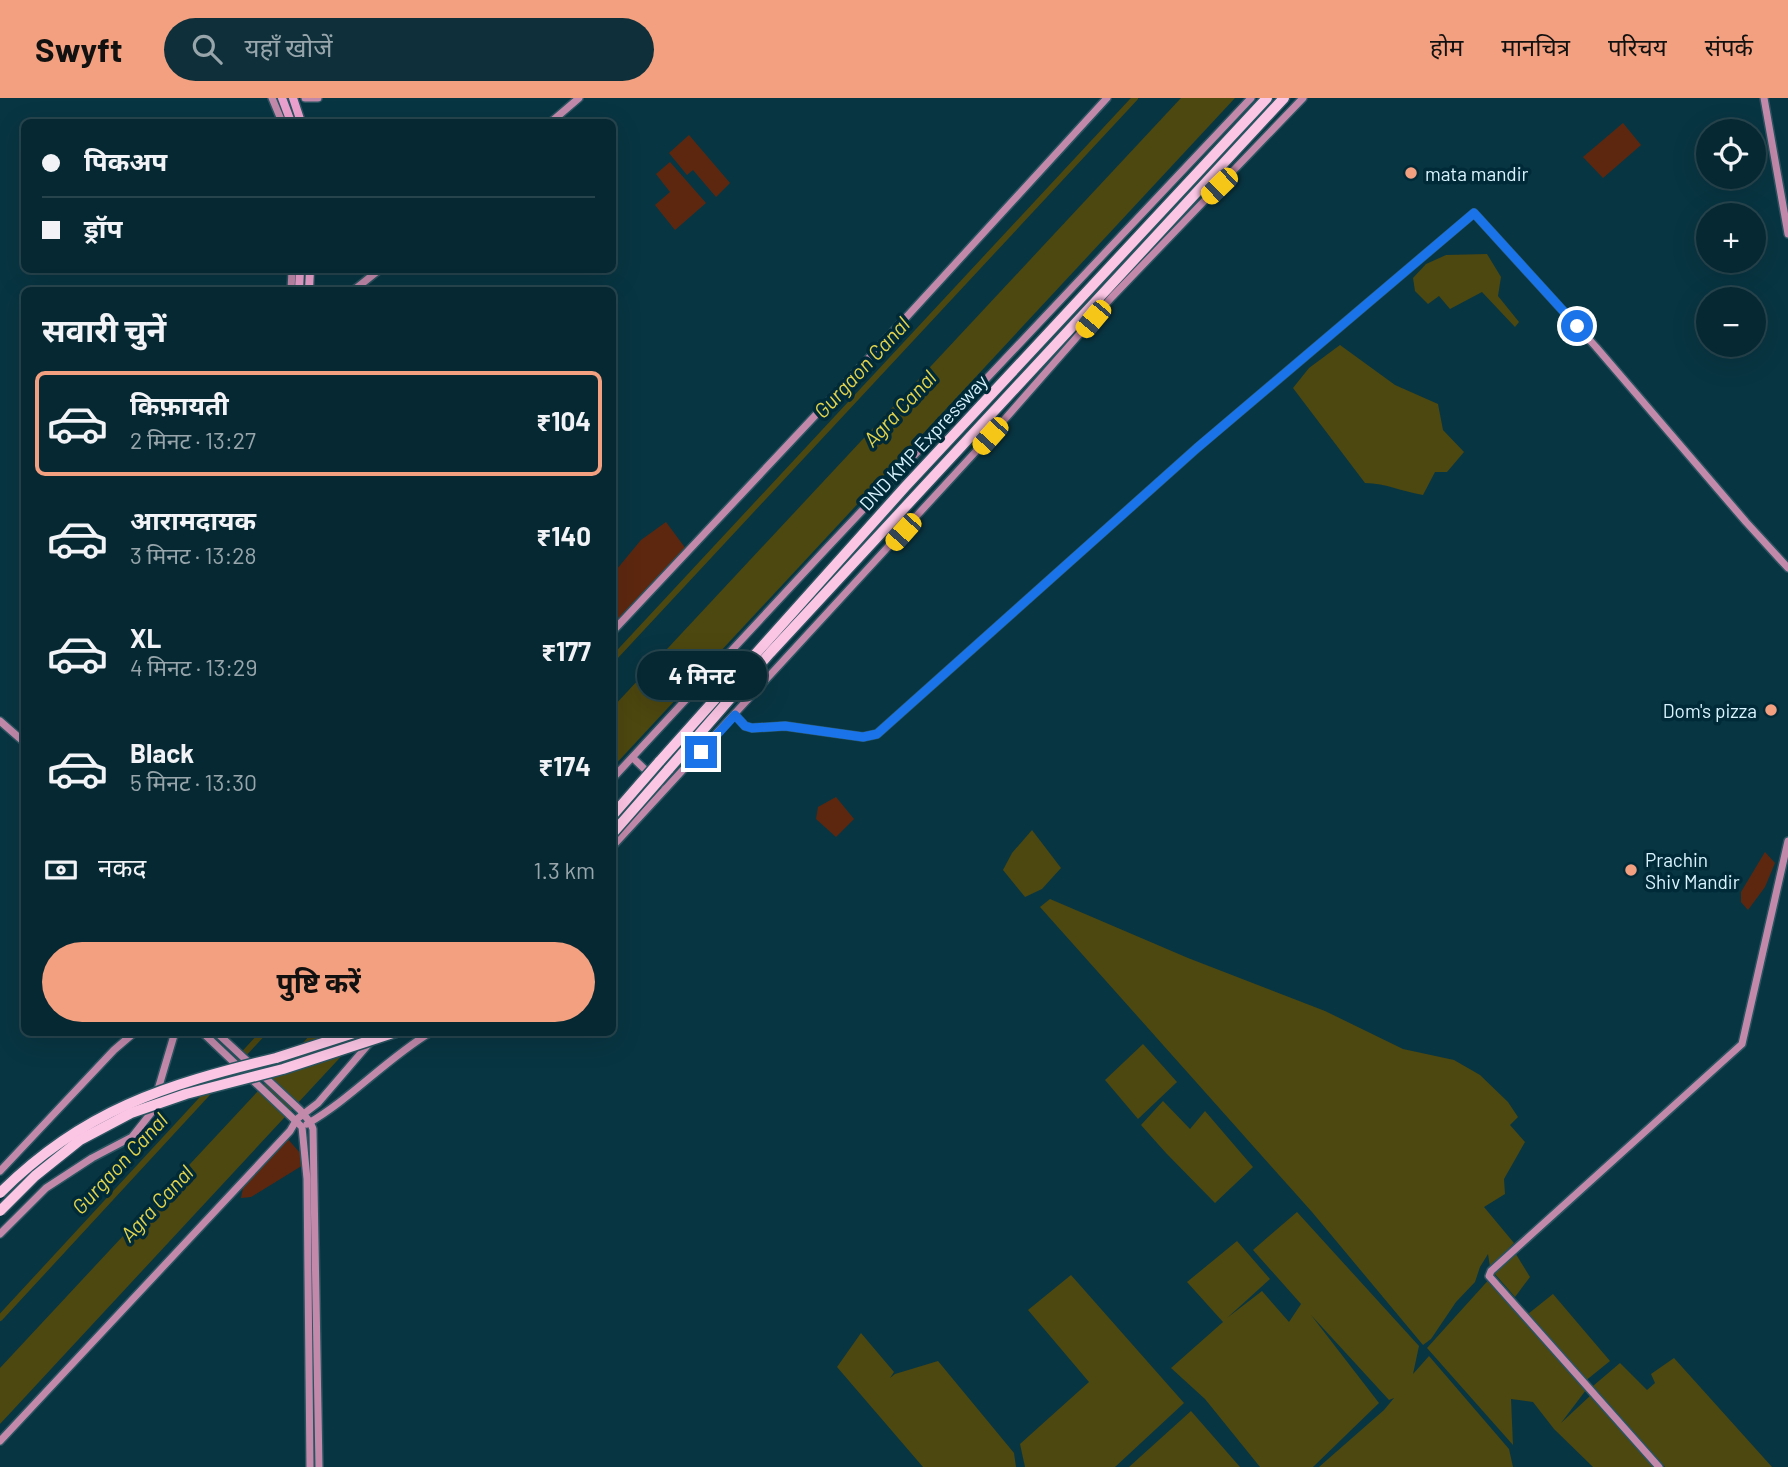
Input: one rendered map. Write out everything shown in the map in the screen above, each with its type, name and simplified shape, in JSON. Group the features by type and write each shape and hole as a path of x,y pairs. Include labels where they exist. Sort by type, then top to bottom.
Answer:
{"highway":[{"name":"DND KMP Expressway","path":"616,829 663,766 896,496 1267,98"},
{"name":"DND KMP Expressway","path":"616,812 770,653 1284,98"},
{"path":"1161,192 1171,201"},
{"path":"0,1193 26,1166 75,1130 128,1102 181,1083 276,1058 345,1036"},
{"path":"0,1211 34,1176 80,1140 131,1113 186,1094 283,1069 384,1036"}],"main road":[{"path":"282,98 289,119"},
{"path":"293,98 300,119"}],"street":[{"path":"272,98 281,119"},
{"path":"305,98 318,98"},
{"path":"554,119 579,98"},
{"path":"616,628 874,353 1107,98"},
{"path":"616,775 1251,98"},
{"path":"616,843 981,447 1112,297 1303,98"},
{"path":"1764,98 1788,234"},
{"path":"735,715 745,726 752,728 785,726 863,737 877,734 1197,448 1474,213 1596,346 1788,568"},
{"path":"358,287 375,273"},
{"path":"0,721 21,739"},
{"path":"633,758 666,790"},
{"path":"1659,1467 1489,1276 1491,1270 1742,1044 1788,841"},
{"path":"0,1171 130,1036"},
{"path":"0,1234 46,1188 92,1158 132,1138 151,1113 173,1036"},
{"path":"206,1036 302,1127 307,1179 310,1467"},
{"path":"220,1036 310,1122 314,1165 319,1467"},
{"path":"0,1441 289,1130 295,1118 318,1103 376,1036"},
{"path":"289,1130 302,1127 330,1110 425,1036"}],"shaded area":[{"path":"1623,123 1641,145 1603,178 1583,157"},
{"path":"689,135 730,183 716,197 693,170 687,175 669,153"},
{"path":"670,162 706,203 675,230 655,205 670,192 656,174"},
{"path":"666,522 686,549 618,626 616,570 641,540"},
{"path":"836,797 854,819 836,837 816,819 818,807"},
{"path":"1765,852 1775,863 1765,887 1748,910 1741,902 1741,892"},
{"path":"286,1137 308,1162 251,1197 241,1198 244,1183"}],"water":[{"name":"Agra Canal","path":"1181,98 1235,98 616,764 616,704"},
{"path":"1487,254 1501,277 1498,296 1519,322 1515,327 1482,292 1450,309 1439,296 1428,304 1415,291 1413,278 1426,264 1446,255"},
{"path":"1340,345 1395,385 1438,404 1443,430 1464,452 1447,472 1435,472 1423,495 1365,483 1293,388 1309,368"},
{"path":"1032,830 1061,868 1042,889 1025,897 1003,870 1012,853"},
{"path":"1050,899 1188,958 1325,1011 1403,1049 1454,1060 1480,1075 1508,1102 1518,1117 1510,1125 1525,1142 1504,1179 1505,1194 1484,1207 1514,1243 1490,1267 1488,1254 1475,1282 1456,1302 1431,1339 1423,1345 1312,1212 1040,907"},
{"name":"Agra Canal","path":"309,1036 360,1036 0,1424 0,1368"},
{"path":"1143,1044 1177,1082 1138,1119 1105,1080"},
{"path":"1163,1101 1190,1129 1205,1111 1253,1167 1215,1203 1141,1125"},
{"path":"1297,1212 1419,1346 1413,1374 1429,1356 1509,1449 1513,1467 1319,1467 1394,1398 1389,1400 1311,1315 1379,1403 1313,1467 1260,1467 1205,1399 1171,1368 1223,1322 1187,1282 1237,1241 1270,1279 1227,1318 1262,1291 1289,1322 1301,1304 1253,1250"},
{"path":"1514,1251 1530,1277 1515,1297 1493,1272"},
{"path":"1071,1275 1184,1403 1115,1467 1025,1467 1020,1444 1089,1382 1028,1310"},
{"path":"1493,1275 1586,1390 1561,1423 1591,1395 1656,1467 1593,1467 1554,1429 1533,1402 1511,1399 1513,1445 1427,1348"},
{"path":"1553,1294 1610,1361 1584,1382 1528,1314"},
{"path":"861,1333 894,1372 890,1378 895,1374 938,1361 1014,1453 1016,1467 923,1467 837,1367"},
{"path":"1674,1358 1772,1467 1665,1467 1593,1386 1620,1363 1647,1390 1655,1383 1651,1374"},
{"path":"1191,1411 1240,1467 1129,1467"}],"waterway":[{"name":"Gurgaon Canal","path":"616,656 1135,98"},
{"name":"Gurgaon Canal","path":"0,1318 260,1036"}],"place":[{"name":"mata mandir","path":"1411,173"},
{"name":"Dom's pizza","path":"1771,710"},
{"name":"Prachin Shiv Mandir","path":"1631,870"}],"route":[{"path":"701,752 735,715 745,726 752,728 785,726 863,737 877,734 1197,448 1474,213 1577,326"}]}
